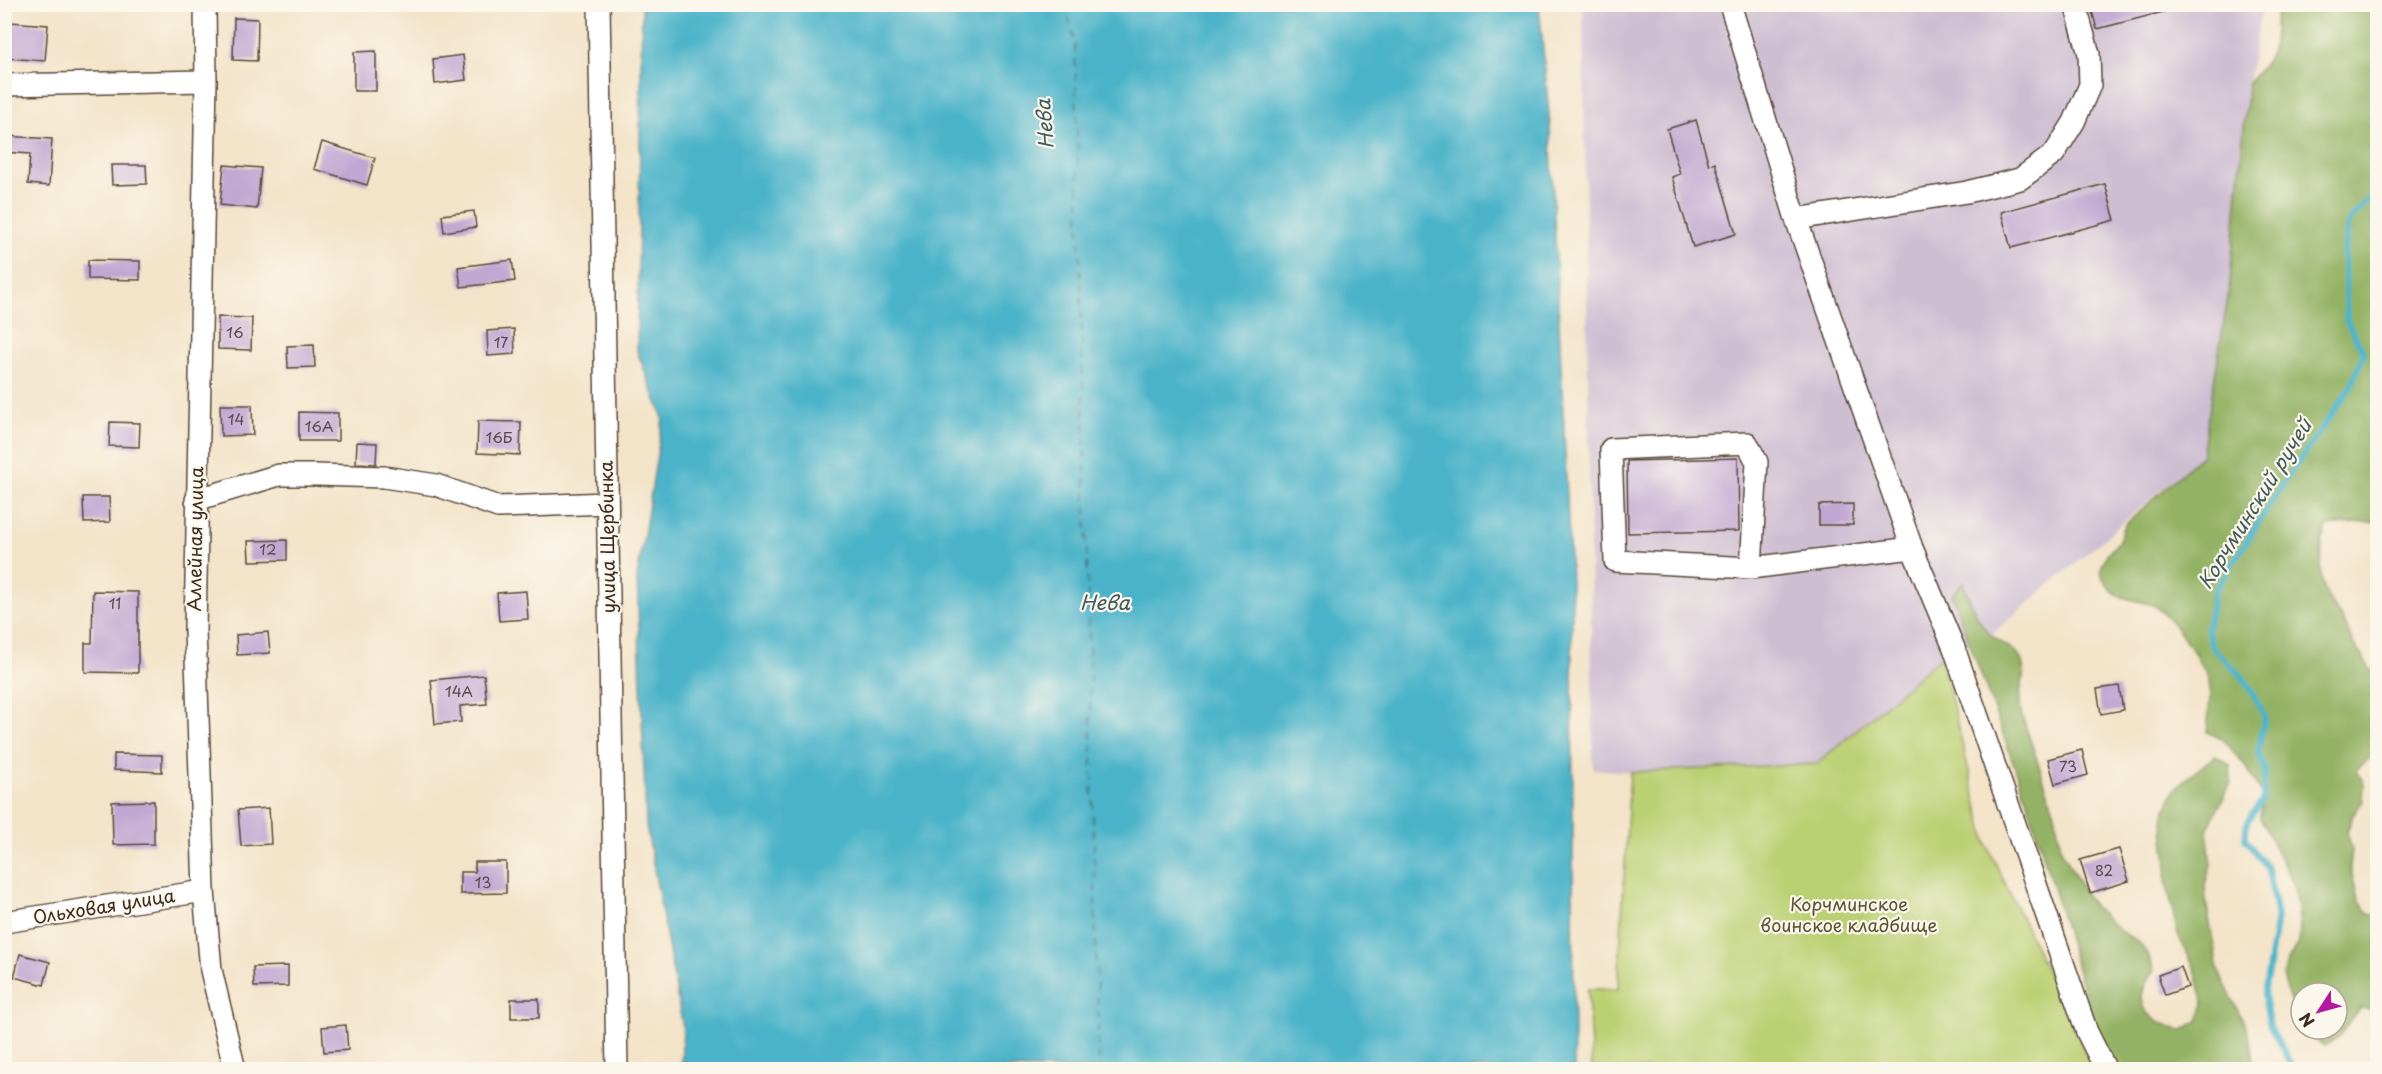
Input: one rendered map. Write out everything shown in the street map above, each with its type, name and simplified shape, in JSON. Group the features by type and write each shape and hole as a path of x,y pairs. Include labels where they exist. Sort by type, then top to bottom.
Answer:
{"street":[{"name":"Аллейная улица","path":"205,4 206,81 195,630 204,891 211,970 235,1070"},
{"name":"улица Щербинка","path":"599,4 617,1070"},
{"path":"1730,4 1796,219 1912,548 1954,648 2086,1032 2106,1070"},
{"path":"1796,219 1968,192 2020,179 2054,154 2074,122 2090,85 2089,54 2075,4"},
{"path":"4,85 206,81"},
{"path":"1751,568 1757,462 1747,443 1611,449 1615,561 1751,568 1912,548"},
{"path":"196,500 279,475 316,475 384,477 436,485 498,507 608,503"},
{"name":"Ольховая улица","path":"4,922 204,891"}],"shaded area":[{"path":"1583,5 2262,5 2248,83 2229,291 2202,455 1984,641 1954,648 1941,657 1817,764 1630,772 1593,769"}],"green space":[{"path":"2283,5 2378,5 2377,521 2328,526 2322,542 2321,578 2327,596 2346,625 2352,642 2377,679 2377,747 2369,759 2357,769 2364,784 2363,801 2353,815 2347,833 2352,849 2350,866 2358,900 2369,913 2377,916 2377,1010 2360,1008 2349,1023 2349,981 2289,981 2289,997 2288,995 2283,976 2289,958 2299,943 2300,925 2295,887 2260,818 2263,799 2247,768 2224,740 2207,732 2209,681 2201,664 2161,610 2155,606 2115,594 2105,582 2100,571 2107,555 2118,542 2125,525 2202,455 2229,291 2248,83 2269,57 2274,42 2279,9"},
{"path":"1963,582 1983,627 2016,653 2022,662 2024,671 2020,697 2021,713 2055,813 2061,849 2095,908 2120,931 2137,941 2148,954 2154,971 2144,987 2142,998 2145,1010 2157,1020 2181,1031 2198,1021 2204,1004 2195,969 2178,935 2166,881 2167,864 2163,828 2166,809 2174,791 2215,756 2230,765 2231,783 2207,830 2211,865 2205,884 2206,901 2218,970 2249,1033 2254,1069 2115,1069 2097,1036 2027,800 1952,595"},
{"name":"Корчминское воинское кладбище","path":"1941,657 1987,845 2093,1069 1592,1069 1588,989 1618,989 1630,772 1817,764"},
{"path":"2316,1041 2332,1041 2325,1046"}],"water":[{"name":"Нева","path":"642,5 1539,5 1550,125 1572,605 1574,1069 681,1069 683,1028 646,825 637,578 663,418 637,351"}],"building":[{"path":"2090,4 2170,4 2171,10 2097,29"},
{"path":"234,18 258,19 257,61 233,60"},
{"path":"10,22 48,25 45,61 7,58"},
{"path":"376,51 376,91 354,91 354,52"},
{"path":"463,55 466,80 435,84 433,59"},
{"path":"1696,120 1709,165 1715,163 1736,234 1693,247 1672,177 1680,174 1667,129"},
{"path":"4,136 52,139 49,186 28,184 30,154 4,152"},
{"path":"322,142 375,158 367,185 314,169"},
{"path":"111,165 146,165 147,184 112,185"},
{"path":"224,165 261,168 257,209 220,205"},
{"path":"2105,184 2115,220 2011,248 2001,212"},
{"path":"474,211 476,227 444,232 442,215"},
{"path":"88,260 140,261 140,280 88,279"},
{"path":"512,260 515,281 461,287 458,267"},
{"path":"218,317 252,318 251,350 218,349"},
{"path":"514,329 515,354 488,356 487,331"},
{"path":"314,345 315,367 288,368 287,346"},
{"path":"220,405 252,405 253,435 221,436"},
{"path":"299,412 338,413 338,441 299,441"},
{"path":"478,421 521,422 520,455 477,453"},
{"path":"110,422 140,423 139,447 109,446"},
{"path":"357,442 377,443 376,464 356,463"},
{"path":"1738,458 1739,531 1628,533 1627,461"},
{"path":"83,497 109,497 110,522 84,523"},
{"path":"1853,504 1853,525 1819,525 1819,505"},
{"path":"287,540 287,560 249,561 248,541"},
{"path":"93,591 138,592 138,673 85,672 85,643 92,643"},
{"path":"526,591 528,619 499,621 497,593"},
{"path":"268,632 270,653 237,655 236,635"},
{"path":"484,675 487,704 460,706 461,722 435,724 431,680"},
{"path":"2119,686 2123,710 2101,714 2097,689"},
{"path":"2082,750 2088,775 2055,784 2048,759"},
{"path":"114,754 162,755 162,772 114,770"},
{"path":"154,801 154,844 113,845 112,802"},
{"path":"269,808 271,844 241,846 238,810"},
{"path":"2119,849 2129,881 2090,893 2080,860"},
{"path":"475,862 506,862 506,893 460,894 460,872 475,872"},
{"path":"20,954 50,962 44,985 14,977"},
{"path":"288,966 288,986 254,987 253,967"},
{"path":"2181,967 2188,987 2165,995 2158,975"},
{"path":"511,999 539,999 539,1018 511,1018"},
{"path":"346,1025 348,1050 324,1052 322,1027"}],"waterway":[{"name":"Корчминский ручей","path":"2295,1070 2270,1027 2264,995 2277,917 2268,869 2245,839 2247,822 2263,799 2265,770 2258,752 2265,717 2245,680 2212,647 2207,629 2214,592 2291,472 2350,389 2364,353 2347,322 2344,248 2349,221 2378,189"}],"ferry route":[{"path":"1065,4 1075,44 1099,1070"}]}
